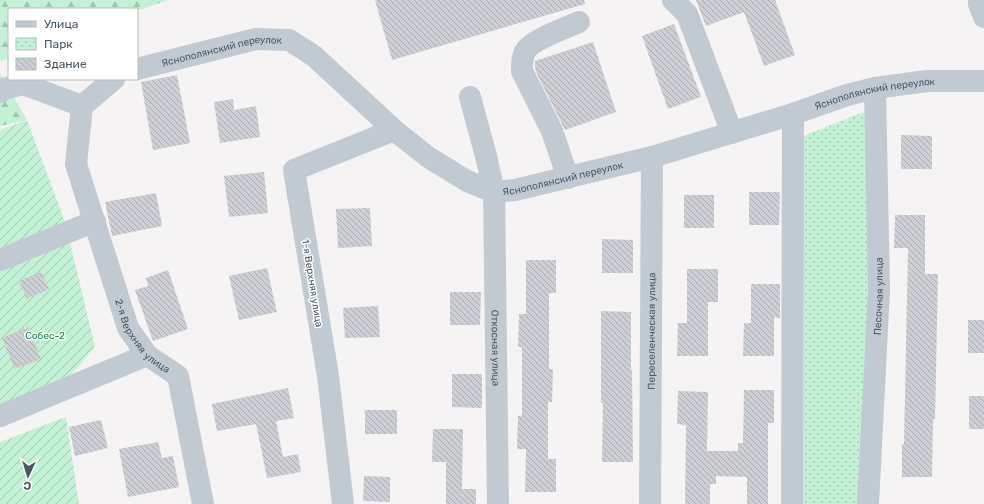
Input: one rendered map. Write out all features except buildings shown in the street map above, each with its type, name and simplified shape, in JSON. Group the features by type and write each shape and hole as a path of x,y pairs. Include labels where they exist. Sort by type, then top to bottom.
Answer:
{"street":[{"path":"673,0 687,14 732,133"},
{"path":"979,0 984,17"},
{"path":"568,178 552,131 522,71 522,62 526,50 535,42 579,22"},
{"name":"Яснополянский переулок","path":"138,69 256,39 289,40 314,56 394,130 428,156 467,181 494,192 515,190 652,157 793,114 847,94 875,88 927,81 984,80"},
{"path":"0,92 3,89 24,84 82,106 113,80"},
{"name":"Песочная улица","path":"868,504 879,290 875,88"},
{"name":"Откосная улица","path":"470,97 494,192 498,504"},
{"name":"2-я Верхняя улица","path":"82,106 76,164 128,328 147,355 178,376 203,504"},
{"path":"792,504 793,114"},
{"name":"1-я Верхняя улица","path":"343,504 328,376 294,170 394,130"},
{"name":"Переселенческая улица","path":"650,504 652,157"},
{"path":"0,260 94,221"},
{"path":"0,416 147,355"}],"green space":[{"path":"0,0 168,0 138,11 138,8 8,8 8,58 0,61"},
{"path":"0,73 27,120 0,126"},
{"path":"881,105 869,504 789,504 791,141"},
{"name":"Собес-2","path":"27,120 65,222 95,347 70,376 0,404 0,130"},
{"path":"66,417 79,504 0,504 0,442"}]}
